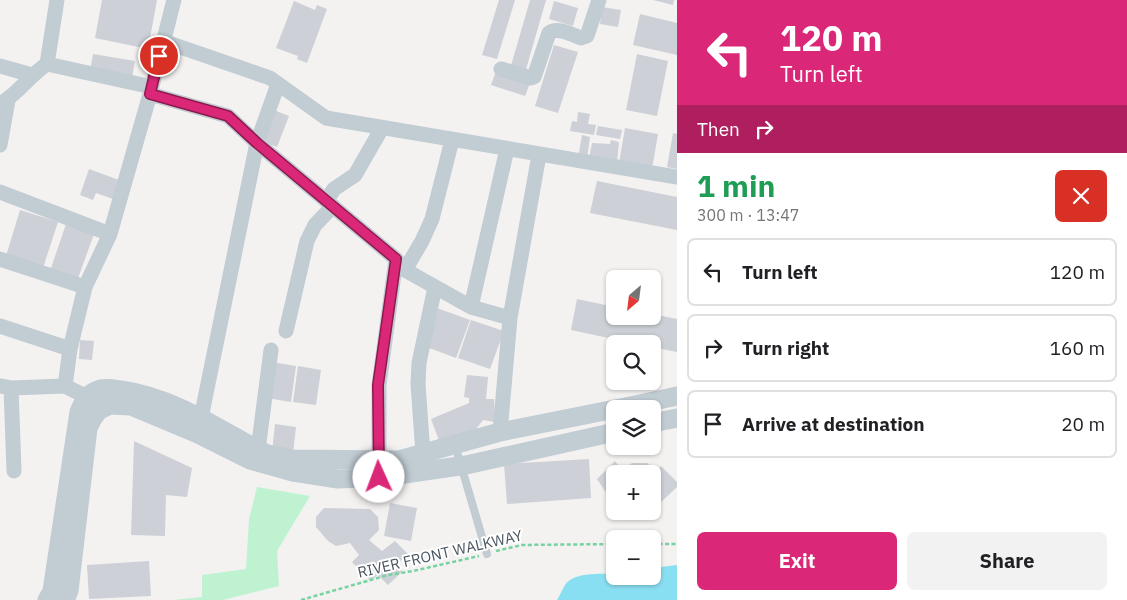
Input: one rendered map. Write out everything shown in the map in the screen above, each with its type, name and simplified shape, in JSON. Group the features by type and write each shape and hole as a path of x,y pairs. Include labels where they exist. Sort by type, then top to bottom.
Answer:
{"street":[{"path":"0,144 4,102 32,74 47,64 57,0"},
{"path":"65,386 70,349 85,287 110,234 151,91 174,0"},
{"path":"501,69 531,78 534,77 549,33 552,30 559,30 581,38 588,36 599,0"},
{"path":"163,41 270,78 326,118 677,177"},
{"path":"47,64 151,91 228,116 257,143 401,265 435,287 472,307 510,318"},
{"path":"0,66 32,74"},
{"path":"201,418 257,143 278,84"},
{"path":"286,331 307,241 314,225 330,204 334,189 355,175 382,128"},
{"path":"378,469 378,385 401,265 422,241 432,219 452,140"},
{"path":"472,307 507,149"},
{"path":"500,432 510,318 539,155"},
{"path":"0,192 110,234"},
{"path":"0,259 85,287"},
{"path":"423,454 418,384 419,363 435,287"},
{"path":"0,326 70,349"},
{"path":"258,450 270,350"},
{"path":"14,471 6,387 65,386 93,403 131,406 198,434 250,460 293,472 338,478 378,469 398,460 500,432 606,411"},
{"path":"65,600 69,591 88,428 93,418 93,403 99,389 109,388 139,392 161,400 201,418 258,450 278,456 378,469 461,466 606,434"},
{"path":"658,400 677,396"},
{"path":"48,600 52,591 79,412 93,403"},
{"path":"661,421 677,418"}],"lane":[{"path":"455,445 487,554"}],"path":[{"name":"RIVER FRONT WALKWAY","path":"301,600 388,574 413,571 522,545 606,544"},
{"path":"661,544 677,544"}],"green space":[{"path":"257,487 310,496 277,551 279,586 223,600 173,600 202,597 202,575 246,569 249,519"}],"water":[{"path":"677,565 677,600 557,600 569,581 588,574 606,573 606,585 661,585 661,567"}],"building":[{"path":"102,0 157,0 148,49 95,38"},
{"path":"499,0 515,0 497,59 482,55"},
{"path":"530,0 546,0 525,73 510,69"},
{"path":"653,0 674,0 673,5"},
{"path":"294,1 315,10 317,5 327,9 307,63 297,59 298,56 276,48"},
{"path":"554,1 578,8 573,26 549,19"},
{"path":"602,7 621,10 618,27 600,24"},
{"path":"640,14 677,23 677,55 633,45"},
{"path":"554,45 578,52 558,113 535,106"},
{"path":"93,54 135,61 132,78 90,71"},
{"path":"637,54 668,61 657,116 626,110"},
{"path":"496,71 530,83 525,96 491,85"},
{"path":"274,110 289,116 277,147 262,141"},
{"path":"578,112 590,114 588,124 596,125 594,135 570,131 572,121 577,122"},
{"path":"598,126 622,130 620,139 596,135"},
{"path":"625,128 658,134 652,169 619,163"},
{"path":"673,133 677,134 677,169 667,167"},
{"path":"582,135 590,137 587,159 578,158"},
{"path":"611,140 619,142 617,162 589,159 592,143 610,144"},
{"path":"89,169 119,180 113,199 96,193 93,200 80,195"},
{"path":"597,181 677,197 677,230 590,213"},
{"path":"20,210 58,222 43,268 6,256"},
{"path":"66,224 94,234 77,281 50,271"},
{"path":"577,299 606,305 606,325 661,325 661,316 677,319 677,352 661,349 661,335 606,335 606,337 571,330"},
{"path":"437,308 470,320 456,358 424,346"},
{"path":"471,320 504,331 490,369 458,358"},
{"path":"80,340 94,341 92,360 79,359"},
{"path":"272,362 296,366 291,402 267,398"},
{"path":"298,366 321,370 316,405 293,402"},
{"path":"467,375 488,377 486,399 494,399 495,422 483,420 477,428 479,433 440,443 431,419 469,403 469,398 464,397"},
{"path":"275,424 296,427 293,454 272,452"},
{"path":"134,441 192,468 187,497 166,495 165,536 131,535"},
{"path":"589,459 591,498 507,504 504,464"},
{"path":"632,463 647,463 650,465 629,465"},
{"path":"661,466 677,482 677,487 661,502"},
{"path":"606,470 606,492 597,479"},
{"path":"390,503 417,508 411,541 384,536"},
{"path":"324,508 370,509 378,517 379,530 369,540 382,551 395,541 408,554 398,563 402,572 388,585 378,575 370,581 352,562 359,555 350,543 336,546 328,541 316,527 316,517"},
{"path":"149,561 151,596 89,599 87,565"}],"route":[{"path":"159,56 150,94 228,116 257,143 396,259 378,385 379,477"}]}
